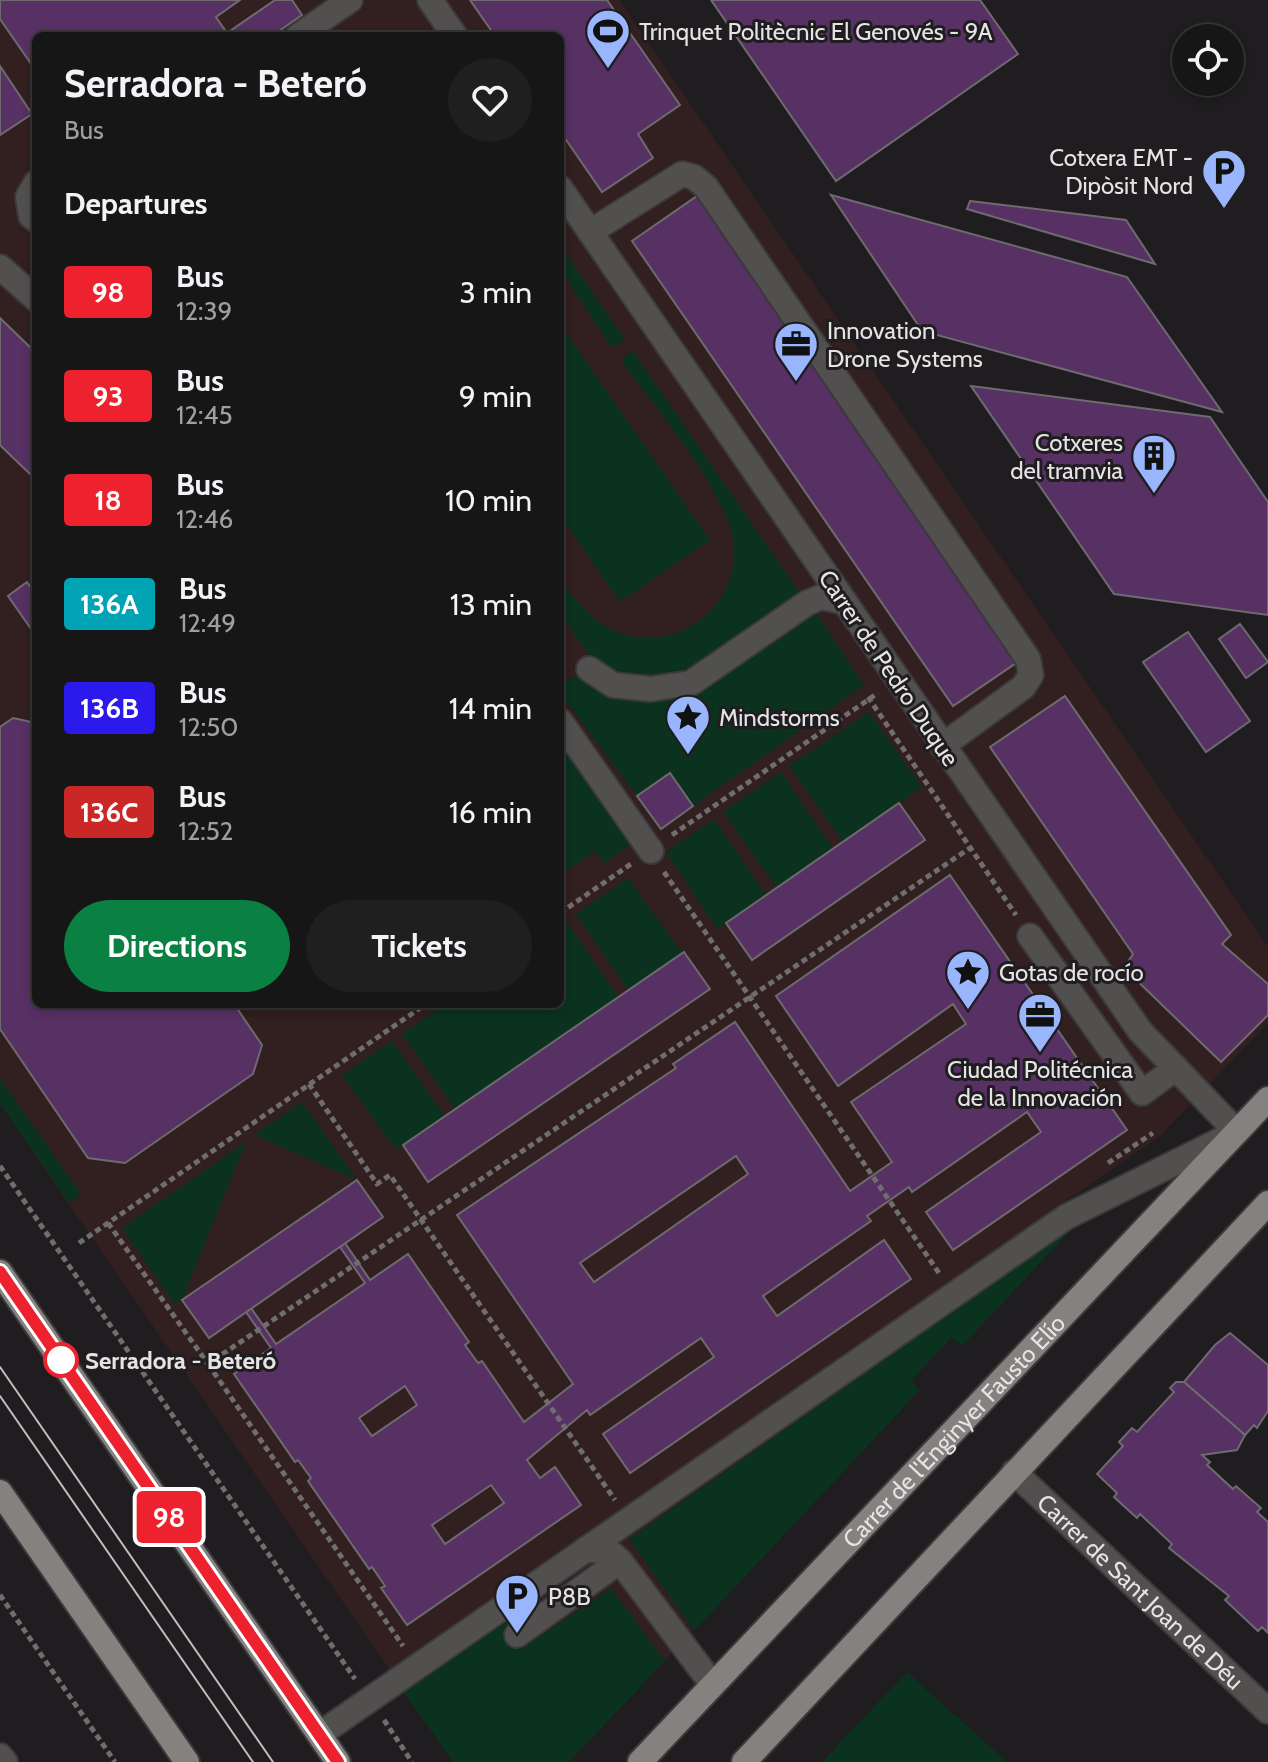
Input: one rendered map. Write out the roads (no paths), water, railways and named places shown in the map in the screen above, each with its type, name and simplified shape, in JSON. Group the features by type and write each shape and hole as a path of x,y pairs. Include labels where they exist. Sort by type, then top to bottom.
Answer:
{"main road":[{"name":"Carrer de l'Enginyer Fausto Elío","path":"640,1762 1268,1099"},
{"path":"744,1762 1014,1472 1265,1213"},
{"path":"0,1272 338,1762"},
{"path":"0,1492 187,1762"}],"street":[{"path":"304,32 350,0"},
{"path":"430,0 452,32"},
{"path":"590,232 682,174 694,177 706,187 1028,659 1031,675 1023,687 942,746"},
{"path":"32,190 28,197 32,217"},
{"name":"Carrer de Pedro Duque","path":"564,194 1140,1031 1237,1132"},
{"path":"0,267 32,295"},
{"path":"589,669 613,685 650,689 691,683 807,603 821,597 845,602"},
{"path":"564,727 651,851"},
{"path":"1030,936 1142,1093 1176,1068"},
{"path":"320,1734 1066,1217 1237,1132"},
{"name":"Carrer de Sant Joan de Déu","path":"1014,1472 1268,1711"},
{"path":"586,1549 611,1553 620,1561 713,1685"},
{"path":"517,1635 620,1561"},
{"path":"0,1756 5,1762"}],"tram line":[{"path":"0,1367 273,1762"},
{"path":"0,1396 253,1762"}],"place":[{"name":"Trinquet Politècnic El Genovés - 9A","path":"608,70"},
{"name":"Cotxera EMT - Dipòsit Nord","path":"1224,210"},
{"name":"Innovation Drone Systems","path":"796,383"},
{"name":"Cotxeres del tramvia","path":"1154,495"},
{"name":"Mindstorms","path":"688,756"},
{"name":"Gotas de rocío","path":"968,1011"},
{"name":"Ciudad Politécnica de la Innovación","path":"1040,1054"},
{"name":"Serradora - Beteró","path":"61,1360"},
{"name":"P8B","path":"517,1635"}]}
